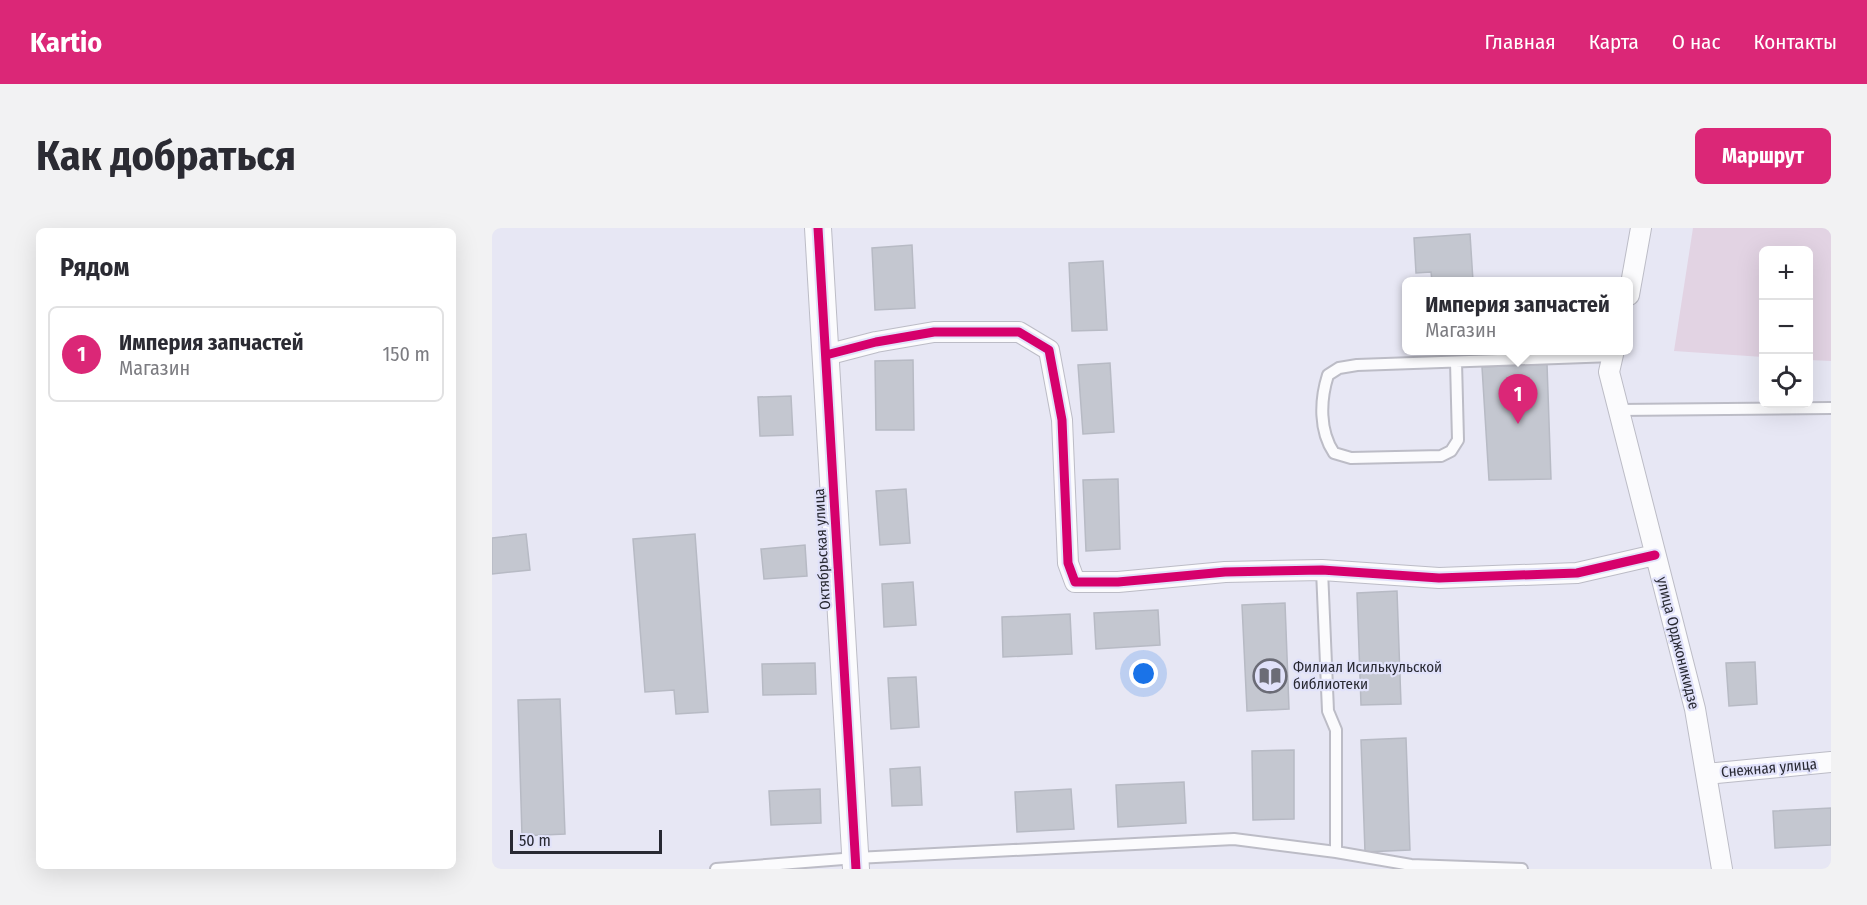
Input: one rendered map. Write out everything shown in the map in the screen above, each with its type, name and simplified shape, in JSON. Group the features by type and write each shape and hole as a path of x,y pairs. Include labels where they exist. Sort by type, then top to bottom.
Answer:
{"street":[{"name":"Октябрьская улица","path":"818,228 856,863"},
{"path":"1632,277 1641,228"},
{"path":"826,355 876,342 934,332 1019,332 1049,350 1062,420 1068,562 1075,582 1118,582 1225,572 1322,570 1439,578 1577,573 1655,555"},
{"name":"улица Орджоникидзе","path":"1613,355 1609,372 1695,709 1722,869"},
{"name":"Снежная улица","path":"1706,774 1831,762"}],"lane":[{"path":"1456,362 1458,440 1451,451 1441,456 1351,458 1334,453 1327,442 1323,428 1323,390 1328,375 1339,368 1358,365 1572,355"},
{"path":"1618,410 1831,408"},
{"path":"1322,570 1328,711 1336,730 1336,852"},
{"path":"716,869 856,863 1234,839 1336,852 1411,865 1522,869"}],"shaded area":[{"path":"1693,228 1831,228 1831,361 1813,360 1813,246 1759,246 1759,357 1674,351"}],"building":[{"path":"1470,234 1473,277 1432,277 1431,272 1416,273 1414,238"},
{"path":"912,245 915,308 875,310 872,248"},
{"path":"1103,261 1107,330 1072,331 1069,263"},
{"path":"913,360 914,430 876,430 875,361"},
{"path":"1110,363 1114,432 1083,434 1078,365"},
{"path":"1547,364 1551,479 1489,480 1482,367"},
{"path":"791,396 793,435 760,436 758,397"},
{"path":"1118,479 1120,549 1086,551 1083,480"},
{"path":"906,489 910,543 880,545 876,491"},
{"path":"526,534 530,570 492,574 492,538"},
{"path":"695,534 708,712 676,714 674,690 645,692 633,539"},
{"path":"805,545 807,576 764,579 761,549"},
{"path":"913,582 916,625 884,627 882,584"},
{"path":"1397,591 1401,704 1361,705 1357,593"},
{"path":"1285,603 1289,709 1247,711 1242,605"},
{"path":"1158,610 1160,645 1096,649 1094,613"},
{"path":"1070,614 1072,654 1003,657 1002,617"},
{"path":"1755,662 1757,704 1729,706 1726,663"},
{"path":"815,663 816,694 763,695 762,664"},
{"path":"916,677 919,727 891,729 888,678"},
{"path":"560,699 565,834 522,836 518,700"},
{"path":"1406,738 1410,850 1365,852 1361,740"},
{"path":"1294,750 1294,819 1253,820 1252,751"},
{"path":"920,767 922,805 892,806 890,769"},
{"path":"1184,782 1186,823 1118,827 1116,785"},
{"path":"820,789 821,823 771,825 769,791"},
{"path":"1071,789 1074,829 1017,832 1015,792"},
{"path":"1831,808 1831,845 1775,848 1773,811"}],"cycle path":[{"path":"818,228 856,869"},
{"path":"826,355 876,342 934,332 1019,332 1049,350 1062,420 1068,563 1075,582 1118,582 1225,572 1322,570 1439,578 1577,573 1655,555"}],"place":[{"name":"Империя запчастей","path":"1518,424"},
{"name":"Филиал Исилькульской библиотеки","path":"1270,676"}]}
